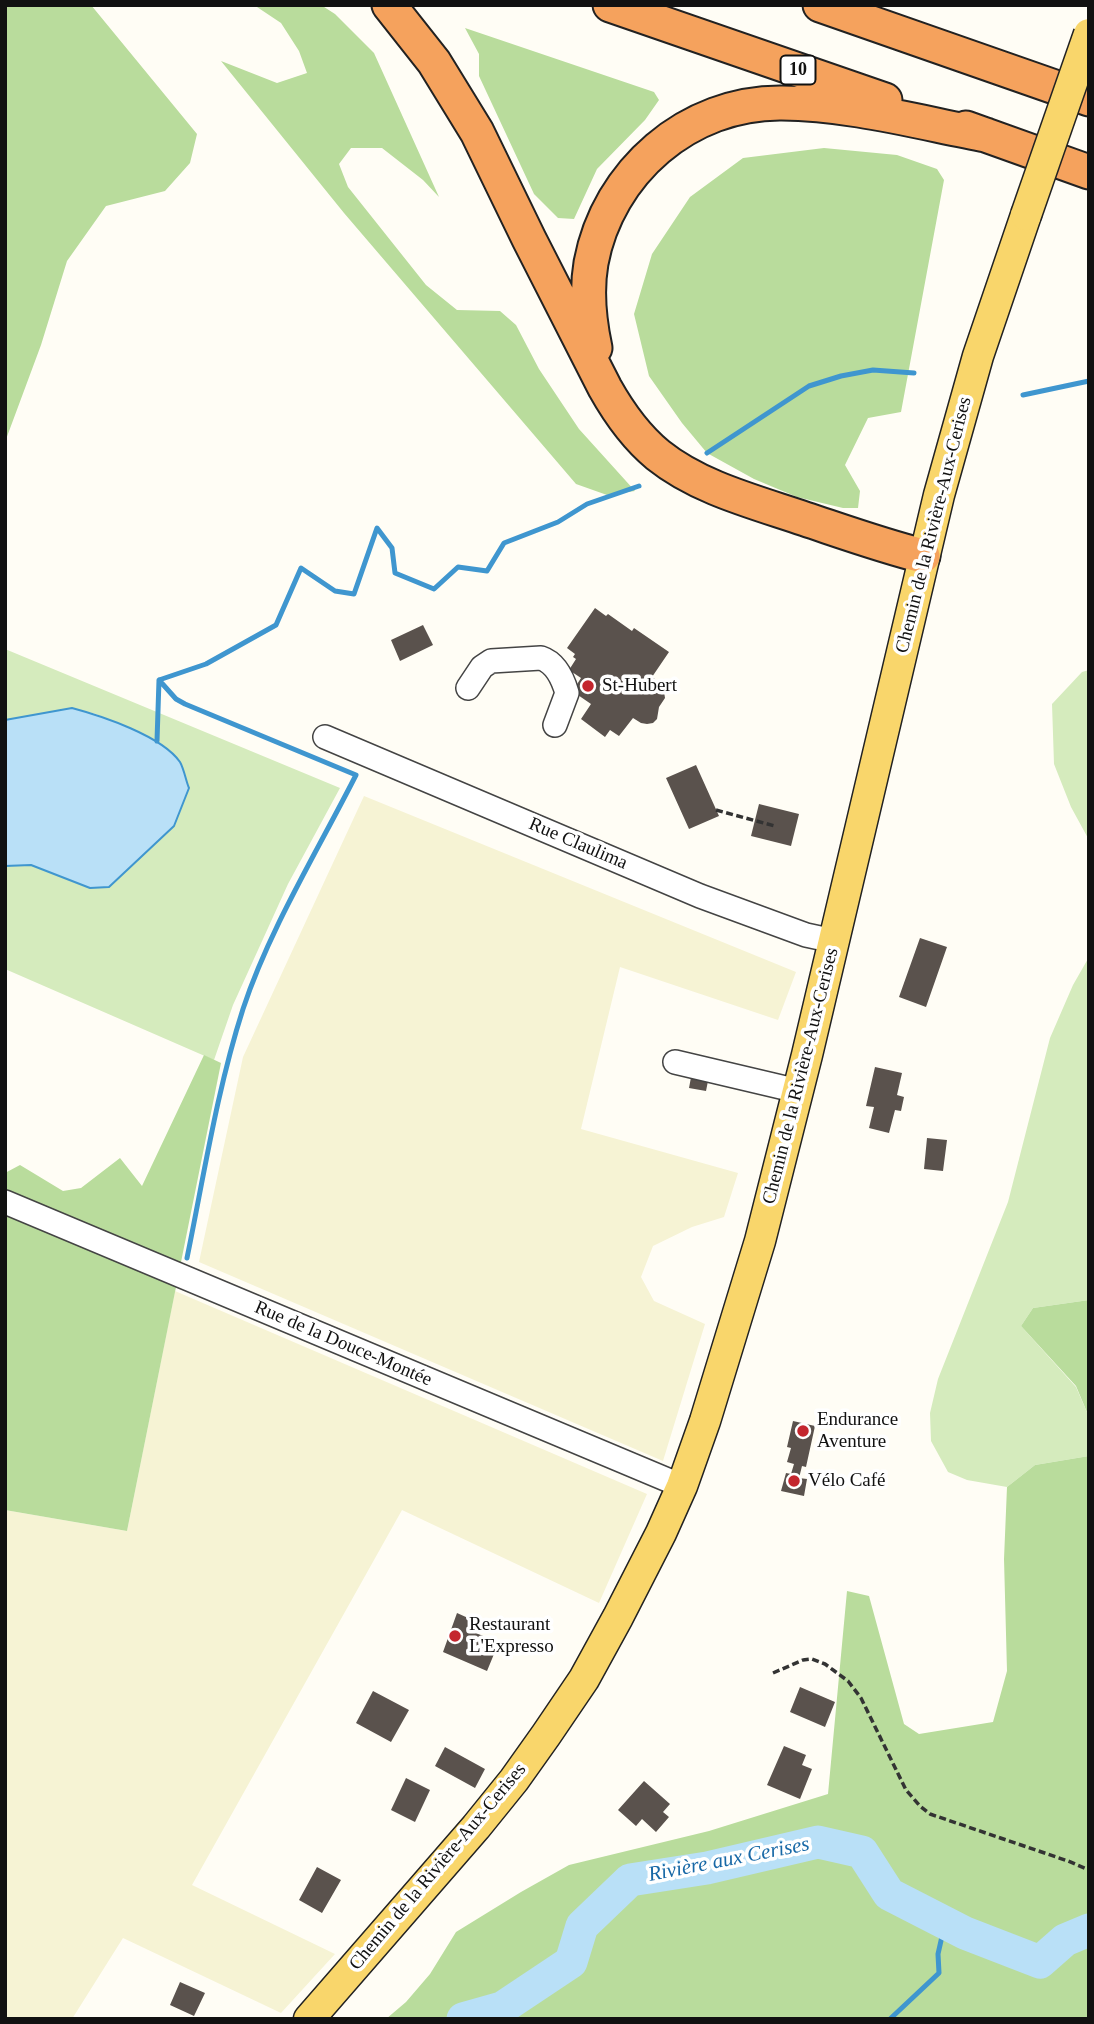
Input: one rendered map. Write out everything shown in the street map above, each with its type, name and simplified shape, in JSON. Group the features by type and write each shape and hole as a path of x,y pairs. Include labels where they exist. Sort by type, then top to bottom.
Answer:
{"highway":[{"path":"388,5 427,53 477,132 605,388 623,418 647,446 687,474 756,502 923,556"},
{"name":"10","path":"610,5 1089,172"},
{"path":"820,5 1089,99"},
{"path":"605,388 595,351 588,299 594,250 603,222 624,184 645,159 668,139 693,124 720,113 745,106 783,103 854,111 986,135"}],"main road":[{"name":"Chemin de la Rivière-Aux-Cerises","path":"309,2019 476,1827 546,1735 584,1679 618,1617 661,1534 682,1486 705,1421 760,1241 834,941 923,556 967,395 1089,34"}],"street":[{"path":"468,688 482,667 491,661 541,658 548,660 558,672 567,693 555,725"},
{"name":"Rue Claulima","path":"326,737 700,896 806,934 834,941"},
{"path":"675,1062 798,1091"},
{"name":"Rue de la Douce-Montée","path":"5,1202 682,1486"}],"path":[{"path":"716,810 775,826"},
{"path":"773,1674 803,1660 812,1659 825,1664 848,1681 861,1698 906,1790 930,1814 1089,1870"}],"shaded area":[{"path":"364,796 796,972 778,1020 620,967 581,1129 738,1173 724,1217 692,1227 653,1246 641,1277 654,1301 705,1324 663,1461 199,1262 243,1057"},
{"path":"175,1291 647,1494 599,1603 402,1510 192,1885 335,1954 281,2013 123,1938 72,2019 5,2019 5,1510 127,1531"}],"green space":[{"path":"5,5 91,5 197,134 190,163 165,191 106,206 67,261 41,345 5,442"},
{"path":"254,5 321,5 335,14 374,53 439,197 423,180 382,148 351,148 339,164 348,187 426,285 457,310 500,311 516,325 539,369 579,429 635,491 607,495 576,484 344,213 221,61 277,83 307,73 299,51 281,23"},
{"path":"465,28 654,92 659,100 645,120 597,169 574,219 558,218 534,194 479,76 479,54"},
{"path":"824,148 897,155 937,169 944,180 901,412 868,418 845,465 860,491 858,508 843,508 797,497 754,479 707,453 649,376 634,314 652,254 690,197 743,158"},
{"path":"5,649 340,788 288,884 233,1005 214,1060 5,969 5,866 31,865 90,888 157,741 96,714 72,708 5,720"},
{"path":"1089,670 1089,840 1071,807 1054,764 1052,704 1082,672"},
{"path":"1089,957 1089,1300 1033,1308 1021,1326 1076,1387 1089,1417 1089,1456 1035,1465 1007,1487 967,1480 948,1472 931,1441 930,1413 938,1379 1008,1202 1050,1038 1073,985"},
{"path":"204,1055 221,1063 127,1531 5,1510 5,1173 20,1165 63,1191 81,1188 120,1158 142,1186"},
{"path":"1089,1300 1089,1417 1076,1386 1021,1326 1033,1308"},
{"path":"1089,1456 1089,2019 386,2019 406,2002 430,1974 456,1932 569,1865 709,1831 828,1794 847,1591 869,1596 904,1724 919,1734 993,1722 1007,1671 1004,1559 1007,1487 1035,1465"}],"water":[{"path":"72,708 115,722 160,744 180,762 189,788 174,826 109,887 90,888 31,865 5,866 5,720"}],"building":[{"path":"595,608 632,631 634,628 669,652 652,677 663,685 665,698 659,707 657,719 647,724 633,718 619,736 610,730 605,737 581,719 591,704 575,693 574,689 581,678 569,670 576,659 573,657 575,654 567,648"},
{"path":"423,625 433,645 400,661 391,640"},
{"path":"696,765 719,816 689,829 666,778"},
{"path":"759,804 799,814 791,846 751,836"},
{"path":"920,938 947,947 926,1007 899,997"},
{"path":"875,1067 902,1073 897,1095 904,1097 901,1111 895,1110 889,1133 869,1128 874,1107 866,1106"},
{"path":"692,1072 709,1076 706,1091 689,1088"},
{"path":"927,1138 947,1140 943,1171 924,1169"},
{"path":"793,1421 815,1426 806,1467 802,1466 799,1478 807,1479 804,1496 781,1491 786,1473 791,1474 794,1464 787,1462 791,1448 787,1447"},
{"path":"457,1613 477,1622 473,1632 499,1642 487,1671 443,1652"},
{"path":"800,1687 835,1702 825,1727 790,1712"},
{"path":"373,1691 409,1710 391,1742 356,1723"},
{"path":"784,1746 806,1755 802,1765 812,1769 800,1799 767,1785"},
{"path":"445,1747 485,1769 475,1788 435,1766"},
{"path":"406,1778 430,1790 415,1822 391,1810"},
{"path":"644,1781 670,1804 663,1812 669,1817 656,1832 642,1819 636,1826 618,1810"},
{"path":"317,1867 341,1880 322,1913 299,1900"},
{"path":"180,1982 205,1993 194,2016 170,2005"}],"waterway":[{"path":"707,453 809,386 873,370 914,373"},
{"path":"1023,395 1089,381"},
{"path":"157,741 159,680 206,664 276,625 301,568 335,591 354,594 377,528 392,548 395,573 434,589 458,567 487,571 504,543 558,522 587,504 639,486"},
{"path":"159,680 176,699 185,704 356,775 280,920 243,1009 218,1101 187,1258"},
{"name":"Rivière aux Cerises","path":"463,2019 502,2008 571,1962 582,1926 630,1880 707,1868 818,1842 862,1852 889,1894 965,1933 1040,1962 1065,1940 1089,1930"},
{"path":"890,2019 939,1973 938,1954 945,1923"}],"place":[{"name":"St-Hubert","path":"588,686"},
{"name":"Endurance Aventure","path":"803,1431"},
{"name":"Vélo Café","path":"794,1481"},
{"name":"Restaurant L'Expresso","path":"455,1636"}]}
